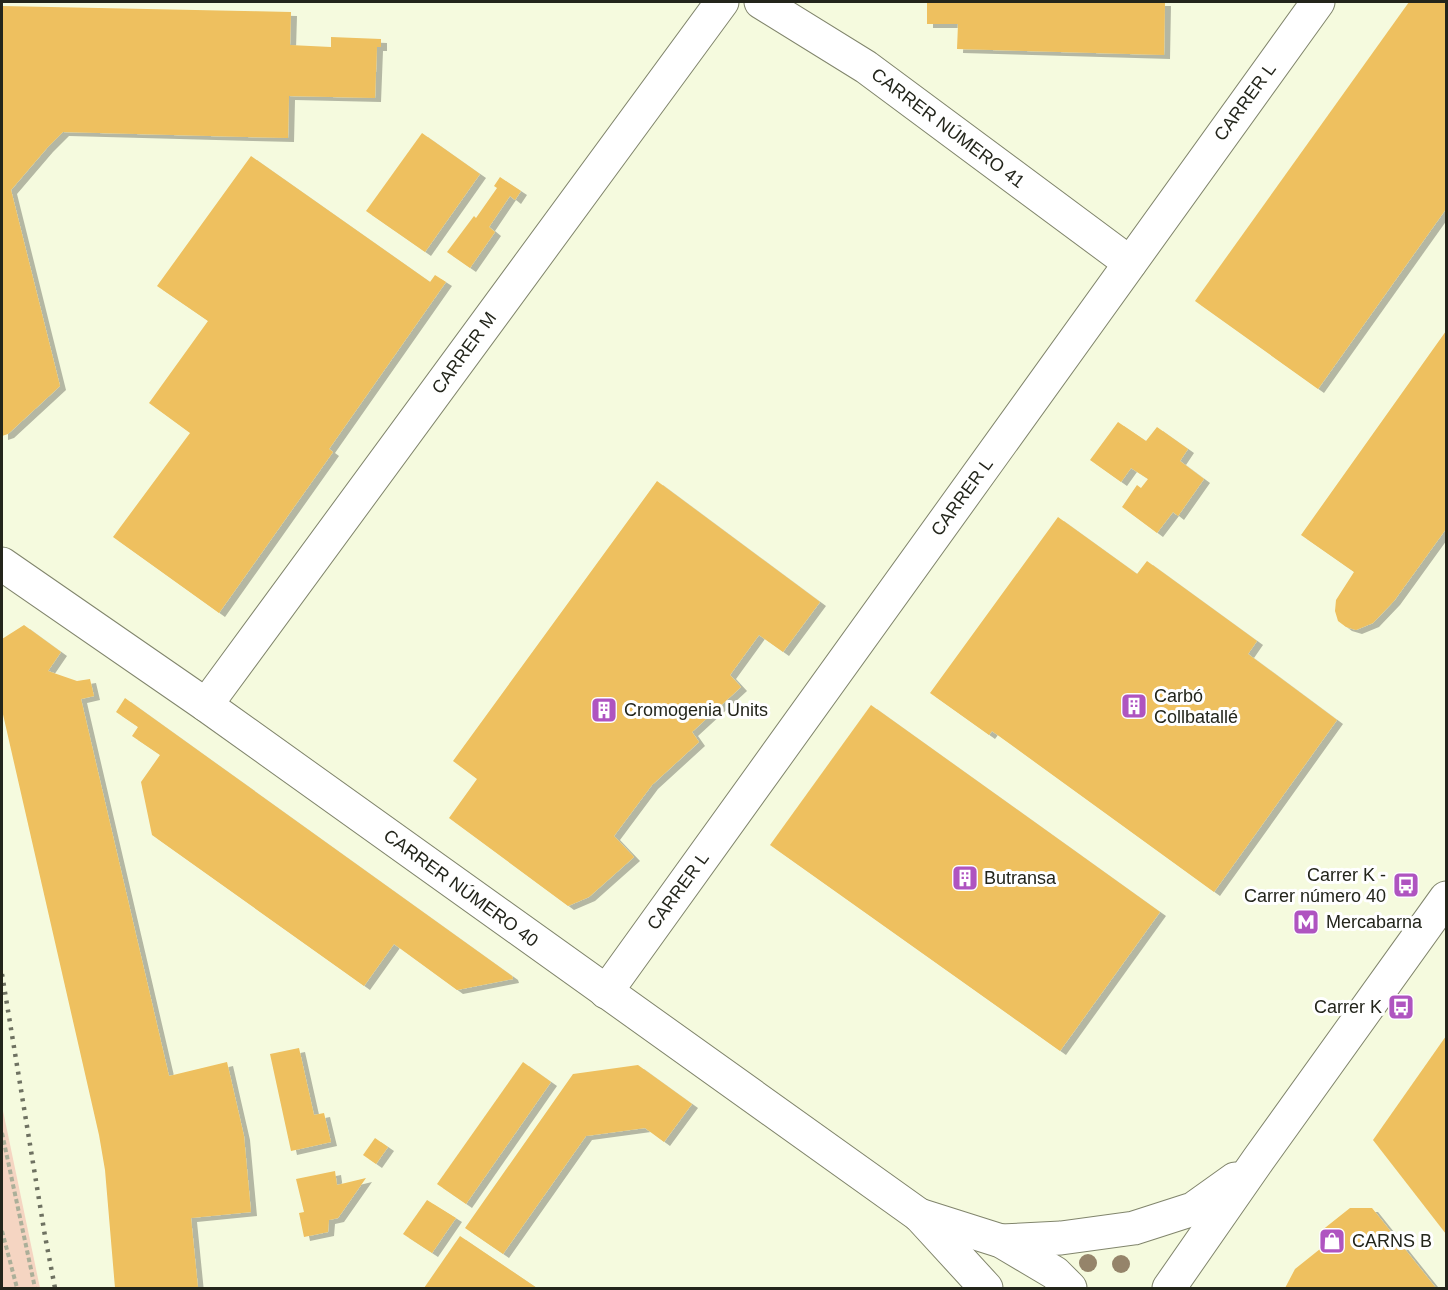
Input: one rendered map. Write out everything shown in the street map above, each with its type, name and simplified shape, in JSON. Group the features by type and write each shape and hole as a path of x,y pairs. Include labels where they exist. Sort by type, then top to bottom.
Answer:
{"street":[{"name":"CARRER M","path":"206,705 722,2"},
{"name":"CARRER NÚMERO 41","path":"761,2 866,67 1130,263"},
{"name":"CARRER L","path":"606,992 1318,2"},
{"name":"CARRER NÚMERO 40","path":"2,564 206,705 919,1215"},
{"path":"1169,1288 1258,1160 1436,922 1446,898"},
{"path":"1001,1241 1061,1238 1134,1228 1193,1209 1220,1191 1258,1160"},
{"path":"919,1215 1001,1241 1055,1273 1070,1288"},
{"path":"919,1215 968,1276 986,1288"}],"path":[{"path":"2,1133 35,1288"},
{"path":"2,1231 16,1288"}],"shaded area":[{"path":"2,1106 40,1288 2,1288"}],"building":[{"path":"927,2 1165,2 1164,55 957,49 958,24 927,24"},
{"path":"1409,2 1446,2 1446,209 1318,389 1195,301"},
{"path":"2,6 291,12 290,45 331,47 331,37 381,39 381,47 377,47 375,98 289,96 288,138 63,132 47,148 11,190 60,386 8,434 2,436"},
{"path":"422,133 480,174 425,252 366,211"},
{"path":"251,156 430,282 435,275 446,282 329,449 333,452 219,613 113,537 190,433 149,403 208,321 157,286"},
{"path":"500,177 521,191 515,200 510,196 489,227 495,232 470,268 447,252 474,216 476,218 497,188 494,186"},
{"path":"1446,331 1446,529 1394,601 1373,623 1356,630 1346,627 1338,621 1335,611 1336,600 1354,572 1301,535"},
{"path":"1118,422 1146,441 1157,427 1188,449 1180,461 1204,479 1178,516 1173,512 1157,533 1122,507 1137,485 1141,488 1148,479 1131,468 1121,482 1090,460"},
{"name":"Cromogenia Units","path":"657,481 820,602 783,652 759,635 730,675 741,687 692,732 699,742 652,785 614,836 634,857 589,897 568,906 449,818 477,779 453,761"},
{"name":"Carbó Collbatallé","path":"1058,517 1137,574 1147,561 1257,641 1248,654 1337,720 1214,892 992,731 989,735 930,693"},
{"path":"24,625 61,652 48,671 77,681 90,679 94,696 81,699 169,1076 227,1062 244,1136 251,1212 191,1218 198,1288 115,1288 105,1170 99,1135 2,710 2,639"},
{"path":"125,698 512,976 513,979 457,990 394,944 364,986 152,835 141,782 160,755 132,736 138,727 116,712"},
{"name":"Butransa","path":"871,705 1160,912 1060,1051 770,845"},
{"path":"1446,1036 1446,1234 1373,1140"},
{"path":"299,1048 314,1115 324,1113 331,1142 291,1151 270,1054"},
{"path":"523,1062 551,1082 466,1204 437,1184"},
{"path":"638,1065 692,1104 664,1142 645,1128 586,1136 503,1254 465,1228 573,1074"},
{"path":"375,1138 388,1147 376,1164 363,1155"},
{"path":"335,1171 337,1185 366,1178 338,1218 329,1220 328,1232 304,1237 299,1213 304,1212 296,1179"},
{"path":"427,1200 456,1218 432,1253 403,1234"},
{"path":"1350,1208 1372,1208 1436,1288 1285,1288 1295,1269 1330,1241 1321,1231"},
{"path":"460,1236 537,1288 424,1288"}],"railway":[{"path":"2,974 55,1288"}],"place":[{"name":"Carbó Collbatallé","path":"1134,706"},
{"name":"Cromogenia Units","path":"604,710"},
{"name":"Butransa","path":"965,878"},
{"name":"Carrer K - Carrer número 40","path":"1406,885"},
{"name":"Mercabarna","path":"1306,922"},
{"name":"Carrer K","path":"1401,1007"},
{"name":"CARNS B","path":"1332,1241"}]}
